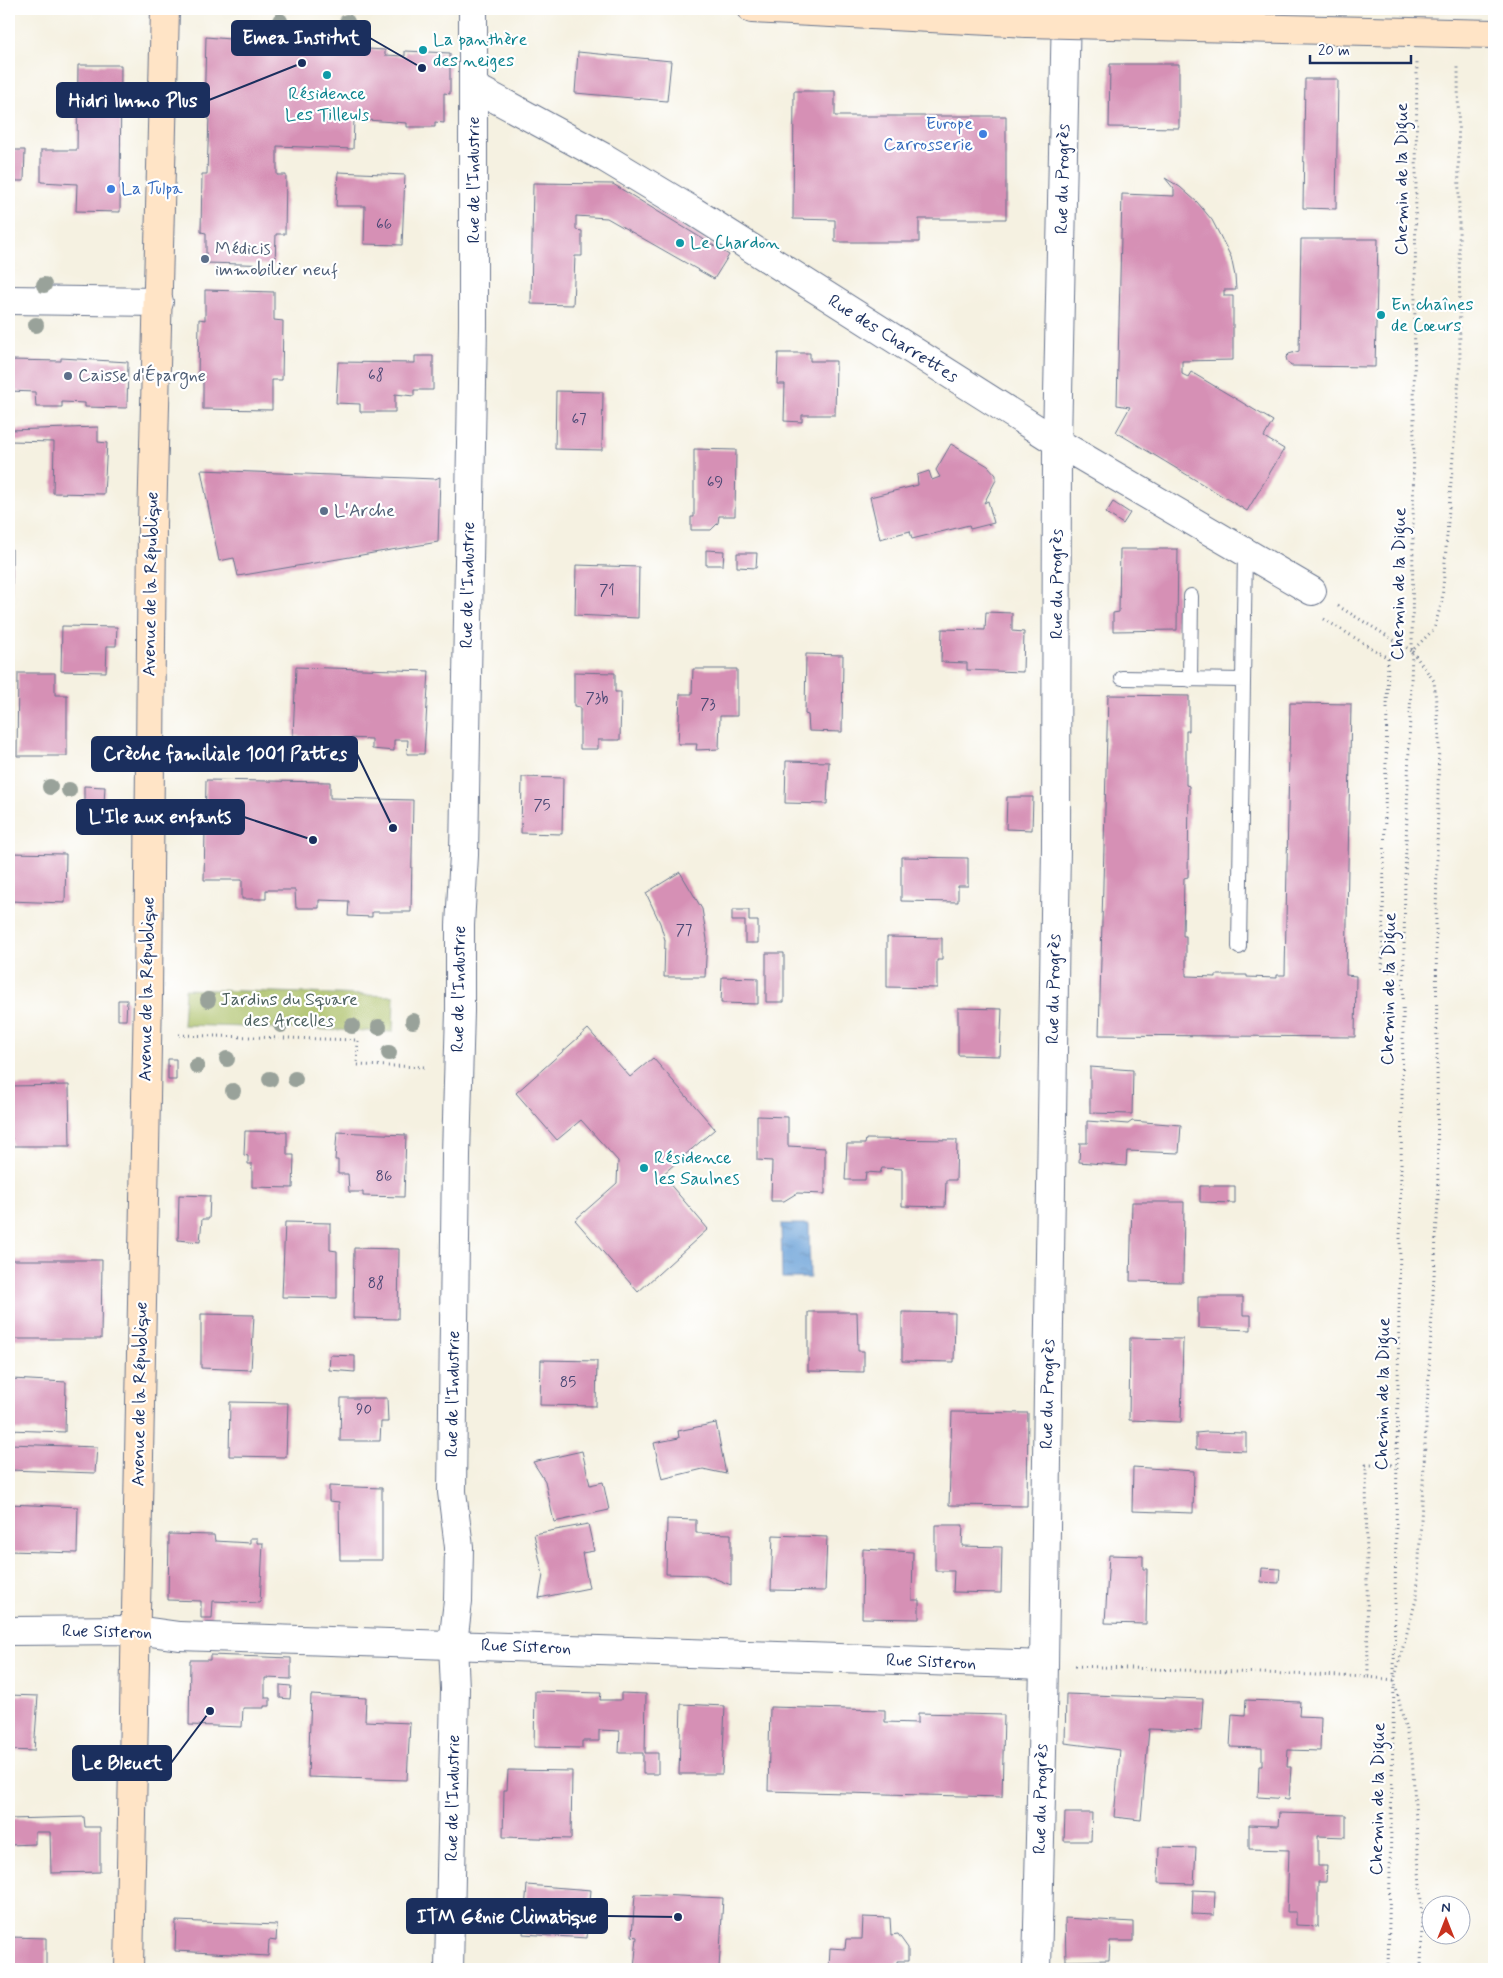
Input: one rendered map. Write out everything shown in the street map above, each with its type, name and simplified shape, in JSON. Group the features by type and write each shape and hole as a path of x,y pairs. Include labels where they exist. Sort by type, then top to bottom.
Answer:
{"street":[{"name":"Avenue de la République","path":"130,1969 148,995 152,524 165,9"},
{"name":"Rue de l'Industrie","path":"449,1969 455,1689 453,1644 458,1601 459,1547 452,1492 460,925 464,855 473,334 473,9"},
{"path":"752,9 1027,23 1494,34"},
{"name":"Rue du Progrès","path":"1037,1969 1044,1665 1056,836 1057,442 1066,9"},
{"name":"Rue des Charrettes","path":"474,87 605,158 693,211 1057,442 1312,590"},
{"path":"9,300 159,302"},
{"name":"Rue Sisteron","path":"9,1631 136,1630 180,1636 1044,1665"}],"lane":[{"path":"1240,947 1245,550"},
{"path":"1190,680 1191,596"},
{"path":"1122,678 1243,680"}],"path":[{"name":"Chemin de la Digue","path":"1388,1969 1394,1680 1403,972 1412,651 1417,58"},
{"path":"1412,651 1434,629 1442,601 1460,363 1458,62"},
{"path":"1312,590 1412,651 1434,681 1439,732 1436,922 1438,1200 1417,1596 1394,1680 1412,1755 1422,1919 1421,1969"},
{"path":"1322,618 1388,658 1382,971 1403,972"},
{"path":"178,1034 358,1040 357,1065 437,1068"},
{"path":"1368,1677 1366,1465 1396,1465"},
{"path":"1044,1665 1368,1677 1394,1680"}],"green space":[{"name":"Jardins du Square des Arcelles","path":"185,989 394,996 393,1032 183,1025"}],"water":[{"path":"781,1224 809,1224 810,1278 782,1278"}],"building":[{"path":"206,37 254,41 254,46 275,48 275,43 317,46 317,51 336,52 336,47 385,50 385,55 405,56 405,51 450,53 450,94 444,93 444,123 435,122 435,127 407,127 407,123 354,119 353,149 277,146 277,175 286,175 285,234 276,234 275,265 206,263 206,233 201,232 202,174 207,174 209,117 209,114 204,114"},
{"path":"578,52 671,61 667,101 575,93"},
{"path":"1110,64 1179,64 1179,128 1109,127"},
{"path":"78,65 121,65 120,212 76,211 77,184 41,182 41,150 77,150"},
{"path":"1305,79 1338,79 1336,209 1303,208"},
{"path":"794,91 835,91 835,116 1006,116 1006,219 919,219 919,242 835,242 835,220 793,219"},
{"path":"9,150 25,150 24,181 9,181"},
{"path":"338,172 405,175 402,245 364,244 365,206 336,206"},
{"path":"1165,178 1180,187 1197,202 1212,220 1231,257 1235,276 1236,290 1224,290 1224,296 1233,296 1233,360 1182,361 1182,374 1188,377 1191,372 1273,421 1264,437 1284,449 1247,511 1116,432 1130,407 1117,405 1122,194 1174,196 1174,189"},
{"name":"Le Chardon","path":"533,183 613,184 729,255 714,279 607,218 576,216 576,230 582,231 582,256 575,256 573,305 531,304"},
{"path":"1301,239 1378,239 1375,367 1291,366 1287,361 1286,357 1289,354 1299,351"},
{"path":"205,290 274,292 274,320 283,321 282,380 272,380 272,410 203,409 203,379 198,378 199,319 205,320"},
{"path":"778,353 810,353 810,361 836,361 835,415 802,415 802,422 784,421 785,384 777,384"},
{"path":"415,356 433,356 433,390 414,390 414,396 395,394 395,412 360,412 360,404 336,403 338,362 415,363"},
{"name":"Caisse d'Épargne","path":"61,358 128,362 127,408 85,407 85,403 62,402 62,407 36,407 35,392 9,391 9,360 61,361"},
{"path":"556,391 603,392 602,450 555,449"},
{"path":"98,427 98,442 107,443 104,494 53,493 54,442 9,441 9,430"},
{"path":"951,444 988,466 996,475 996,480 984,503 988,501 994,523 970,529 969,525 912,539 910,531 880,539 870,497 918,485 917,475 929,471 932,480 940,477 936,470"},
{"path":"694,449 736,450 735,516 719,516 718,523 711,530 691,530 691,517 694,517"},
{"name":"L'Arche","path":"201,470 435,479 440,477 438,542 238,576 234,558 219,561"},
{"path":"1113,502 1130,513 1123,524 1106,513"},
{"path":"9,549 12,549 12,594 9,594"},
{"path":"1120,549 1178,549 1177,630 1113,631 1113,613 1119,612"},
{"path":"706,550 724,551 723,565 706,565"},
{"path":"737,553 757,553 756,568 737,567"},
{"path":"576,565 639,567 638,618 575,615"},
{"path":"986,612 1012,613 1012,631 1024,632 1023,672 967,670 967,663 941,662 942,629 985,630"},
{"path":"62,626 117,627 116,646 107,646 106,672 61,671"},
{"path":"806,654 843,655 842,732 809,731 808,715 805,714"},
{"path":"296,667 429,671 424,754 407,754 408,740 394,740 394,751 372,749 372,739 293,736"},
{"path":"693,669 737,669 737,716 720,716 719,749 696,750 697,744 678,744 680,694 692,694"},
{"path":"574,672 615,673 615,692 621,692 620,740 598,740 598,749 580,749 580,707 574,706"},
{"path":"18,673 55,673 55,695 67,695 67,756 17,756"},
{"path":"1108,695 1189,696 1189,731 1186,731 1186,785 1189,786 1188,877 1184,878 1183,936 1186,936 1186,976 1247,975 1247,977 1277,978 1277,975 1285,975 1290,703 1351,704 1346,975 1356,976 1355,1037 1099,1035"},
{"path":"786,761 829,762 827,804 785,803"},
{"path":"522,777 563,778 562,834 521,833"},
{"path":"206,780 330,782 330,798 413,800 411,912 372,912 372,917 348,916 349,901 319,900 319,908 296,908 295,890 266,890 266,899 242,899 242,880 204,880"},
{"path":"84,786 105,787 104,804 84,804"},
{"path":"1007,797 1033,797 1032,830 1006,829"},
{"path":"9,853 66,854 65,903 9,901"},
{"path":"901,857 968,858 968,886 958,886 958,902 901,901"},
{"path":"680,872 702,909 707,939 705,977 664,977 665,940 660,923 646,893"},
{"path":"732,910 749,910 749,921 758,921 758,943 745,943 745,921 732,921"},
{"path":"887,937 942,938 942,960 937,960 937,988 887,987"},
{"path":"766,953 784,953 784,1002 766,1002"},
{"path":"722,977 758,978 758,1004 721,1003"},
{"path":"118,1000 127,1000 126,1020 118,1020"},
{"path":"958,1008 1002,1009 1000,1056 958,1055"},
{"name":"Résidence les Saulnes","path":"588,1029 630,1077 653,1058 715,1129 662,1175 708,1229 638,1292 575,1220 617,1183 618,1161 581,1120 557,1140 516,1093"},
{"path":"168,1059 176,1059 176,1080 168,1080"},
{"path":"1090,1067 1133,1070 1132,1114 1090,1113"},
{"path":"69,1085 70,1146 12,1146 12,1138 9,1138 9,1086"},
{"path":"757,1116 788,1117 788,1146 825,1148 825,1194 797,1193 784,1201 771,1201 772,1161 757,1160"},
{"path":"1087,1121 1128,1124 1132,1121 1181,1125 1179,1153 1127,1151 1126,1166 1079,1162 1080,1143 1087,1143"},
{"path":"245,1131 287,1132 287,1155 294,1155 293,1188 252,1187 252,1164 248,1164 248,1156 244,1155"},
{"path":"337,1132 406,1135 404,1197 363,1196 363,1192 349,1192 348,1174 338,1174 338,1160 335,1160"},
{"path":"866,1139 957,1140 956,1180 946,1180 945,1207 902,1206 902,1169 882,1168 880,1173 866,1172 865,1180 845,1180 847,1144 865,1144"},
{"path":"1200,1186 1235,1186 1235,1203 1200,1202"},
{"path":"179,1195 210,1196 209,1219 202,1219 200,1242 178,1240"},
{"path":"1132,1202 1184,1202 1183,1282 1130,1281"},
{"path":"285,1222 330,1223 330,1250 337,1251 337,1298 282,1297"},
{"path":"354,1248 399,1249 398,1319 353,1318"},
{"path":"9,1260 102,1260 101,1339 9,1339"},
{"path":"1198,1297 1243,1297 1243,1315 1251,1315 1251,1330 1198,1328"},
{"path":"808,1312 857,1312 858,1351 864,1351 864,1372 808,1371"},
{"path":"902,1312 955,1313 954,1362 902,1361"},
{"path":"201,1314 254,1315 251,1370 201,1368"},
{"path":"1130,1338 1183,1339 1181,1422 1129,1420"},
{"path":"330,1355 355,1356 355,1372 329,1370"},
{"path":"541,1360 597,1361 596,1406 540,1405"},
{"path":"12,1379 66,1382 65,1432 9,1430"},
{"path":"341,1398 387,1398 388,1422 381,1422 380,1441 340,1441"},
{"path":"230,1402 288,1403 286,1457 229,1456"},
{"path":"952,1412 1028,1413 1027,1506 949,1505"},
{"path":"716,1423 726,1474 703,1469 662,1479 654,1443 679,1438 678,1431"},
{"path":"1196,1433 1246,1433 1246,1451 1196,1449"},
{"path":"9,1444 97,1447 95,1473 9,1470"},
{"path":"582,1451 590,1485 603,1482 609,1510 554,1522 545,1481 533,1462"},
{"path":"1133,1467 1194,1471 1193,1513 1132,1511"},
{"path":"329,1486 382,1488 382,1560 340,1560 339,1502 329,1501"},
{"path":"9,1504 78,1507 77,1553 9,1551"},
{"path":"667,1519 696,1520 696,1533 731,1534 731,1585 706,1575 666,1574"},
{"path":"588,1524 594,1551 582,1553 589,1588 539,1598 543,1575 534,1534"},
{"path":"935,1525 963,1525 962,1546 1002,1547 1001,1593 953,1592 954,1571 935,1571"},
{"path":"169,1534 214,1535 215,1541 250,1543 250,1538 257,1538 257,1543 263,1543 260,1603 213,1601 212,1618 201,1618 201,1601 168,1600"},
{"path":"773,1535 827,1537 825,1591 771,1590"},
{"path":"863,1549 913,1552 912,1600 919,1600 919,1619 862,1618"},
{"path":"1109,1555 1143,1556 1143,1569 1147,1569 1146,1624 1105,1623"},
{"path":"1262,1568 1280,1569 1279,1583 1261,1582"},
{"path":"210,1655 291,1658 291,1679 265,1678 265,1698 270,1698 270,1706 264,1706 264,1708 243,1708 242,1727 189,1725 190,1660 210,1660"},
{"path":"280,1685 291,1686 290,1699 280,1698"},
{"path":"535,1691 601,1693 600,1700 621,1700 621,1693 646,1694 645,1753 658,1753 658,1774 643,1774 643,1753 619,1753 620,1731 599,1730 599,1741 582,1741 582,1748 534,1747"},
{"path":"1066,1694 1203,1699 1201,1731 1149,1729 1141,1820 1114,1817 1120,1750 1065,1743"},
{"path":"9,1695 38,1696 34,1751 9,1750"},
{"path":"311,1695 366,1698 365,1721 410,1723 407,1780 308,1777"},
{"path":"1246,1700 1300,1702 1299,1716 1321,1717 1320,1751 1288,1750 1287,1767 1291,1767 1289,1799 1258,1797 1259,1766 1262,1766 1262,1748 1230,1747 1232,1714 1245,1715"},
{"path":"681,1704 725,1706 722,1774 679,1774"},
{"path":"770,1707 885,1710 885,1722 918,1723 918,1713 1004,1715 1002,1797 768,1791"},
{"path":"508,1770 572,1771 571,1839 503,1837 504,1790 507,1790"},
{"path":"1065,1813 1092,1813 1091,1841 1064,1841"},
{"path":"1279,1813 1346,1815 1346,1837 1318,1836 1318,1866 1327,1866 1326,1882 1318,1882 1318,1926 1296,1925 1296,1912 1287,1912 1289,1850 1249,1849 1249,1825 1278,1826"},
{"path":"84,1817 85,1827 100,1827 100,1872 51,1873 50,1832 35,1832 35,1844 9,1845 9,1819"},
{"path":"1159,1847 1196,1848 1194,1884 1158,1883"},
{"path":"527,1885 591,1890 587,1938 523,1934"},
{"path":"1193,1890 1215,1891 1214,1915 1192,1914"},
{"path":"635,1894 723,1898 719,1969 634,1969 637,1937 632,1936"},
{"path":"863,1917 890,1918 891,1935 898,1934 908,1948 908,1961 897,1961 897,1969 829,1969 830,1948 845,1949 846,1939 862,1939"},
{"path":"1065,1918 1133,1922 1133,1941 1110,1941 1109,1960 1066,1961"},
{"path":"176,1921 277,1925 276,1941 269,1940 268,1956 175,1951"},
{"path":"9,1937 46,1938 46,1969 9,1969"}],"place":[{"name":"La panthère des neiges","path":"423,50"},
{"name":"Hidri Immo Plus","path":"302,63"},
{"name":"Emea Institut","path":"422,68"},
{"name":"Résidence Les Tilleuls","path":"327,75"},
{"name":"Europe Carrosserie","path":"983,134"},
{"name":"La Tulpa","path":"111,189"},
{"name":"Le Chardon","path":"680,243"},
{"name":"Médicis immobilier neuf","path":"205,259"},
{"name":"En chaînes de Cœurs","path":"1381,315"},
{"name":"Caisse d'Épargne","path":"68,376"},
{"name":"L'Arche","path":"324,511"},
{"name":"Crèche familiale 1001 Pattes","path":"393,828"},
{"name":"L'Ile aux enfants","path":"313,840"},
{"name":"Résidence les Saulnes","path":"644,1168"},
{"name":"Le Bleuet","path":"210,1711"},
{"name":"ITM Génie Climatique","path":"678,1917"}]}
